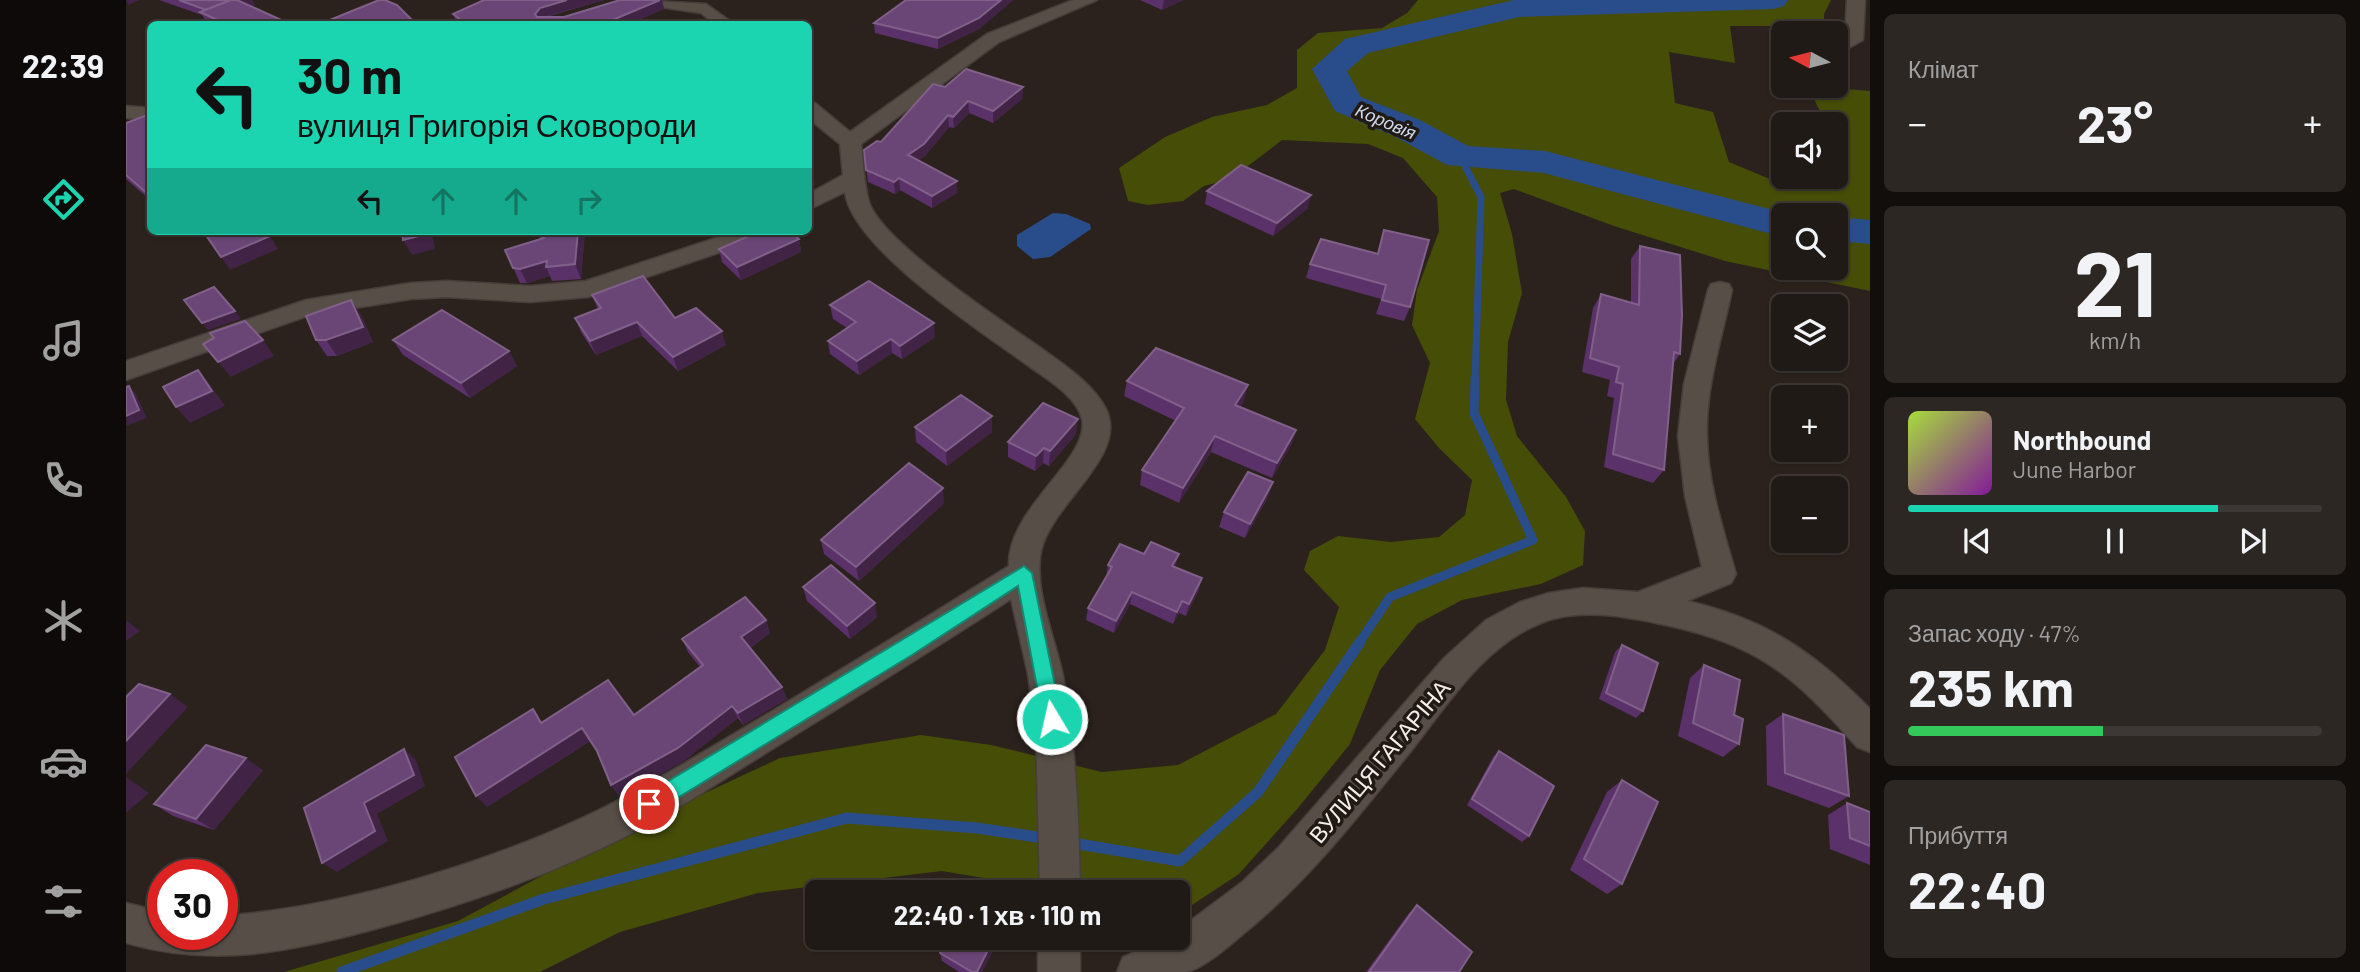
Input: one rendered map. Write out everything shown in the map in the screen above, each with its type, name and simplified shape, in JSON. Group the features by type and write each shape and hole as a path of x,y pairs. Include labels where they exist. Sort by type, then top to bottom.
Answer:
{"street":[{"path":"646,0 712,5 723,21"},
{"path":"850,142 978,47 1009,30 1088,0"},
{"path":"1848,43 1854,40 1856,0"},
{"path":"812,110 850,142 853,179 862,214 874,231 946,293 1069,382 1092,409 1097,421 1097,435 1087,458 1032,528 1026,542 1024,573 1054,734 1060,880"},
{"path":"126,112 147,114"},
{"path":"812,202 853,179"},
{"path":"126,371 306,308 411,291 446,289 530,294 588,289 748,235"},
{"name":"ВУЛИЦЯ ГАГАРІНА","path":"1640,605 1720,574 1707,524 1693,438 1697,396 1720,290"},
{"path":"238,936 330,920 447,889 540,857 649,804 906,649 1024,573"},
{"name":"ВУЛИЦЯ ГАГАРІНА","path":"1138,972 1179,955 1233,916 1308,846 1482,642 1530,613 1559,604 1602,600 1640,605 1706,620 1752,636 1826,690 1870,735"},
{"path":"126,923 147,929"},
{"path":"1059,950 1059,972"}],"green space":[{"path":"1418,0 1831,0 1824,14 1824,21 1771,21 1771,26 1730,26 1735,63 1669,52 1675,103 1713,112 1729,162 1771,180 1771,189 1848,189 1848,112 1820,112 1814,98 1848,98 1848,89 1870,91 1870,291 1817,280 1848,280 1848,203 1771,203 1771,271 1725,261 1614,226 1514,189 1500,193 1512,234 1522,293 1508,342 1506,400 1517,436 1566,497 1585,531 1583,565 1541,584 1462,600 1417,624 1380,670 1350,744 1239,874 1192,905 1190,880 995,880 942,871 867,880 805,880 805,887 758,893 620,932 540,972 284,972 458,921 632,827 780,758 921,735 991,745 1102,772 1178,765 1276,714 1325,650 1339,607 1304,570 1310,551 1338,536 1391,542 1439,537 1465,515 1472,480 1439,448 1415,419 1430,363 1412,325 1417,290 1439,231 1437,197 1403,158 1368,144 1282,140 1231,179 1204,186 1183,201 1148,205 1128,201 1119,168 1165,137 1212,117 1267,105 1297,88 1297,50 1318,33 1382,28 1407,13"}],"water":[{"path":"1053,213 1066,214 1090,224 1091,229 1050,257 1033,259 1017,246 1017,235"}],"building":[{"path":"179,0 231,0 206,10"},
{"path":"237,0 283,21 220,21 200,12"},
{"path":"385,0 397,5 413,21 327,21"},
{"path":"484,0 567,0 540,8 535,14 537,17 564,17 620,0 660,0 610,21 462,21 453,14"},
{"path":"906,0 1001,0 979,18 938,38 874,23"},
{"path":"966,69 1023,87 993,111 968,101 953,117 948,115 924,144 908,155 957,181 932,196 899,178 894,182 866,170 864,150 877,141 881,142 933,84 945,87"},
{"path":"147,115 147,193 126,175 126,123"},
{"path":"1241,165 1311,195 1277,223 1207,191"},
{"path":"1384,230 1429,240 1410,307 1382,300 1386,285 1310,264 1321,239 1378,254"},
{"path":"206,235 270,236 221,257"},
{"path":"402,235 423,235 403,240"},
{"path":"540,235 578,235 575,264 546,267 547,261 520,269 513,268 505,250 544,238"},
{"path":"751,235 794,235 799,239 737,267 719,249"},
{"path":"1640,246 1680,255 1680,354 1674,352 1664,470 1613,454 1623,384 1616,382 1619,367 1590,358 1601,294 1639,305"},
{"path":"643,276 675,318 696,308 722,331 673,357 637,322 590,341 575,318 601,308 592,295"},
{"path":"869,281 934,323 900,346 891,339 857,361 828,341 856,322 830,305"},
{"path":"214,287 235,311 202,323 184,300"},
{"path":"351,300 363,327 326,340 316,340 306,316"},
{"path":"442,310 509,351 461,383 393,340"},
{"path":"245,321 263,340 218,362 203,344 214,338 210,333"},
{"path":"1156,348 1248,385 1235,405 1296,430 1277,463 1215,436 1183,488 1142,470 1184,408 1127,381"},
{"path":"198,370 212,391 176,407 163,387"},
{"path":"129,386 139,410 126,416 126,387"},
{"path":"961,395 992,416 946,451 915,427"},
{"path":"1043,403 1078,419 1050,451 1044,448 1036,456 1008,442"},
{"path":"909,463 943,488 856,567 821,540"},
{"path":"1248,472 1273,482 1250,524 1224,512"},
{"path":"1151,542 1179,554 1172,566 1202,578 1189,604 1182,601 1177,612 1132,592 1116,621 1088,608 1112,567 1108,565 1120,544 1144,554"},
{"path":"831,565 875,603 847,626 803,587"},
{"path":"745,597 766,620 741,637 782,687 738,713 732,706 678,748 611,785 597,751 582,728 476,796 455,757 533,709 541,723 608,680 634,715 703,665 682,639"},
{"path":"1622,645 1658,663 1643,711 1606,693"},
{"path":"1704,665 1740,680 1734,715 1743,719 1739,744 1693,723"},
{"path":"139,684 170,694 126,741 126,697"},
{"path":"1783,714 1844,735 1849,796 1785,773"},
{"path":"206,745 246,758 196,819 154,804"},
{"path":"404,749 414,775 364,803 375,831 322,863 304,808"},
{"path":"1499,751 1554,786 1529,836 1472,799"},
{"path":"1622,780 1658,802 1622,884 1584,859"},
{"path":"1847,803 1870,812 1870,846 1850,838"},
{"path":"1417,905 1472,952 1459,972 1369,972"},
{"path":"942,950 988,950 977,972 972,972 940,953"}],"waterway":[{"name":"Коровія","path":"1771,222 1545,162 1460,157 1407,128 1347,104 1329,69 1357,46 1519,8 1773,0"},
{"path":"1460,157 1466,169"},
{"path":"1466,168 1481,197 1475,380"},
{"name":"Коровія","path":"1848,230 1870,232"},
{"path":"1359,643 1390,597 1533,540 1474,413 1475,378"},
{"path":"1067,842 1180,861 1258,792 1360,642"},
{"path":"342,972 544,899 847,818 977,828 1050,839"}],"route":[{"path":"649,804 906,649 1003,584 1024,573 1026,595 1045,674 1052,719"}]}
